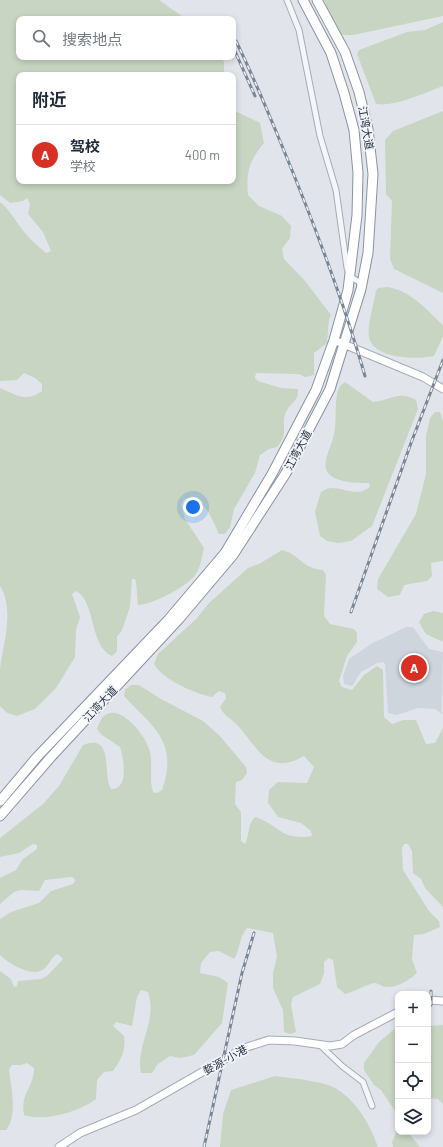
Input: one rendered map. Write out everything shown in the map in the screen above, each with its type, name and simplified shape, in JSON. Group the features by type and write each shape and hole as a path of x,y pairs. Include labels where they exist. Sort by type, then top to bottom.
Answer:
{"highway":[{"name":"江湾大道","path":"0,801 38,758 169,619 225,553 272,474 316,390 334,340 350,276 357,215 358,173 354,130 331,53 303,0"},
{"name":"江湾大道","path":"0,816 51,757 179,619 244,539 286,474 330,389 346,344 362,284 368,253 372,181 368,129 359,92 345,52 317,0"}],"main road":[{"path":"334,340 423,377 443,389"},
{"path":"431,1000 443,1001"},
{"name":"婺源-小港","path":"59,1147 80,1133 136,1110 244,1048 269,1040 295,1041 330,1046 342,1044 395,1014"}],"street":[{"path":"287,0 299,30 320,136 336,190 342,240 350,276 362,284"},
{"path":"319,1044 342,1066 363,1082 372,1106"}],"shaded area":[{"path":"406,627 413,627 429,649 443,652 442,714 435,709 418,708 397,715 388,713 385,664 383,662 377,663 361,672 352,686 344,684 343,676 349,659 371,644"}],"green space":[{"path":"0,0 159,0 182,16 16,16 16,60 223,60 224,72 16,72 16,184 236,184 236,111 260,123 264,143 255,155 248,173 248,195 259,206 282,216 291,226 290,238 282,249 284,259 306,282 331,315 329,319 327,343 314,353 314,375 305,377 299,374 256,373 255,378 258,381 281,388 298,389 298,393 296,399 285,413 283,439 277,447 269,449 260,455 255,473 234,509 230,527 225,534 219,534 202,504 191,498 184,499 181,505 185,519 204,548 197,572 187,583 179,588 152,602 138,605 136,582 135,579 132,579 130,607 122,630 117,637 117,651 112,656 105,651 99,643 87,604 82,596 76,591 72,594 80,617 76,630 75,657 56,688 35,709 17,716 7,713 0,706 0,669 7,627 7,606 0,586 0,388 21,397 31,397 42,391 42,384 35,378 24,373 17,380 0,381 0,202 9,211 33,242 46,253 51,251 43,232 28,214 30,204 27,198 23,201 10,203 0,195"},
{"path":"324,0 443,0 443,16 353,35 342,35 336,29"},
{"path":"443,22 443,86 419,96 392,103 376,104 357,54 359,50 407,32 425,30"},
{"path":"443,111 443,293 394,269 390,259 392,201 386,194 385,140 393,131"},
{"path":"387,287 411,296 443,325 443,336 434,356 407,358 387,354 378,350 372,344 369,337 369,326 376,291 378,288"},
{"path":"345,382 373,402 395,396 405,396 416,400 418,409 372,526 351,541 338,543 327,541 320,536 315,512 321,492 326,489 335,488 360,492 370,487 369,483 347,482 336,479 328,473 326,469 326,460 335,426 338,391 340,386"},
{"path":"435,412 440,412 443,422 443,561 431,563 432,576 427,581 404,585 400,595 388,597 377,589 378,579 416,514 426,474 426,436 430,418"},
{"path":"282,550 293,555 310,567 323,570 326,575 324,616 330,624 354,629 357,633 357,642 347,656 339,681 342,687 352,690 364,675 377,666 383,670 384,717 392,724 403,720 416,720 426,744 435,743 443,728 443,907 425,888 421,879 413,873 412,851 408,844 404,844 402,848 403,870 429,911 439,921 440,927 424,934 414,935 412,959 417,973 399,985 385,987 374,983 345,994 337,987 333,960 329,958 324,962 324,973 320,984 293,997 291,1005 296,1032 290,1034 284,1032 283,1010 273,988 273,973 277,957 273,933 247,928 242,936 234,959 219,951 210,952 201,963 200,973 219,977 228,983 222,1023 194,1055 180,1058 170,1056 158,1064 152,1073 141,1073 141,1053 149,1023 150,1003 148,992 141,990 137,997 132,1026 116,1022 113,1026 124,1036 124,1051 121,1059 113,1071 104,1072 97,1080 96,1099 89,1104 71,1112 41,1117 24,1115 23,1107 25,1095 32,1081 34,1068 27,1063 12,1065 9,1070 13,1101 12,1117 6,1130 0,1130 0,971 11,979 14,987 17,986 18,981 41,979 47,976 63,959 58,954 45,968 35,972 15,966 0,955 0,919 11,912 39,903 51,891 73,884 75,881 74,878 71,877 45,880 39,891 21,890 14,892 0,904 0,878 16,870 23,859 37,849 37,845 33,844 19,853 0,857 0,838 43,804 59,786 83,745 93,743 100,745 104,750 106,757 111,789 117,788 121,785 124,766 120,747 102,735 97,729 102,718 109,713 117,714 126,718 141,734 147,743 150,752 151,782 153,792 157,793 162,790 166,773 167,759 165,747 160,737 145,717 124,696 125,690 131,685 139,685 161,699 203,721 220,736 246,767 247,773 242,780 236,782 235,804 241,812 241,841 245,844 252,820 255,817 263,820 286,834 301,837 312,836 311,831 301,823 278,817 268,803 269,790 278,782 307,783 314,767 304,756 282,763 273,762 266,758 259,752 236,724 222,711 220,707 226,698 225,693 219,691 212,697 197,693 171,680 158,670 154,664 158,654 197,618 209,603 248,568 259,564"},
{"path":"433,611 443,613 443,642 426,634 419,622 424,614"},
{"path":"443,1025 443,1104 438,1099 431,1098 431,1026"},
{"path":"395,1029 395,1111 381,1090 374,1085 364,1070 364,1063 379,1042"},
{"path":"275,1076 321,1083 333,1087 341,1092 361,1112 371,1129 378,1147 220,1147 223,1114 231,1090"},
{"path":"395,1135 410,1135 420,1147 393,1147 392,1142"}],"railway":[{"path":"236,41 292,170 315,228 347,316 365,376"},
{"path":"236,54 255,96"},
{"path":"351,612 411,443 443,360"},
{"path":"204,1147 242,973 254,933"}],"place":[{"name":"驾校","path":"414,668"}]}
